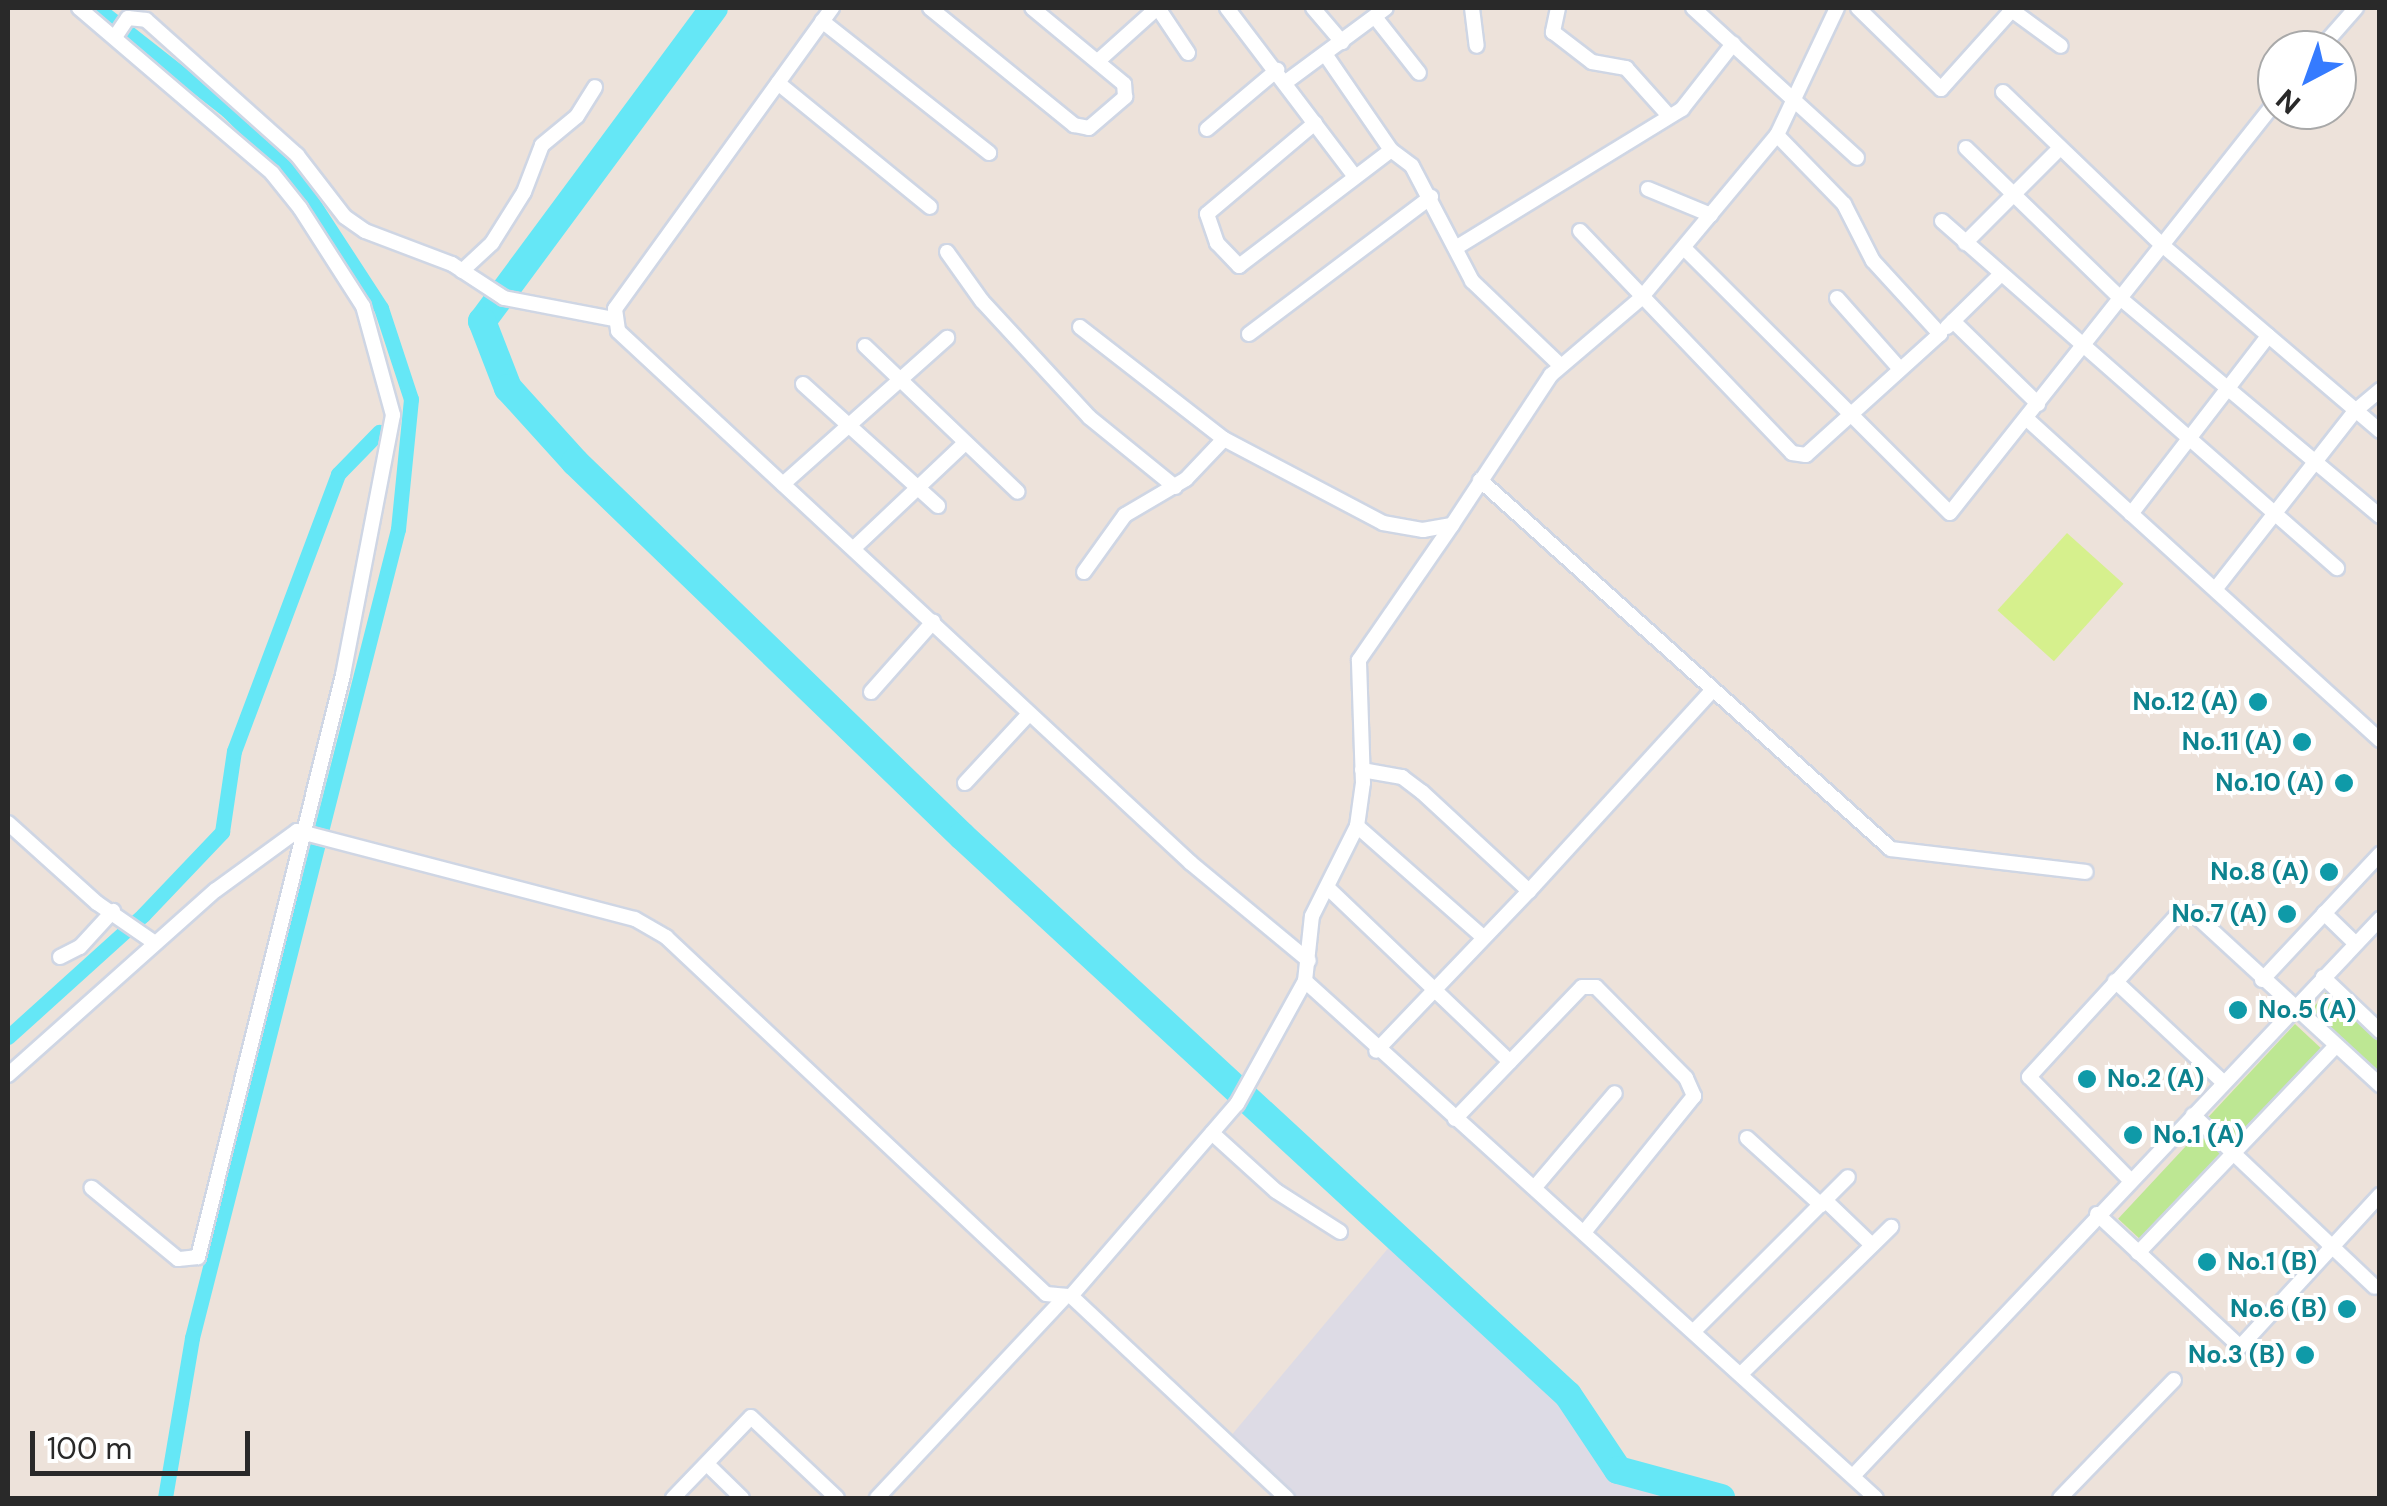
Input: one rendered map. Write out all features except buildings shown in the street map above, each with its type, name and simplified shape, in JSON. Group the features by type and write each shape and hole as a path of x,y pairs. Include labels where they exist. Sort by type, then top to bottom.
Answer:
{"street":[{"path":"79,8 272,173 364,306 381,353 393,414 372,546 312,832 198,1257 178,1259 92,1188"},
{"path":"613,319 832,8"},
{"path":"930,8 1081,130 1125,96 1124,84 1032,8"},
{"path":"1098,61 1157,8 1188,54"},
{"path":"1227,8 1353,174"},
{"path":"1312,8 1342,42"},
{"path":"1472,8 1477,46"},
{"path":"1558,8 1554,32 1592,62 1626,68 1669,116"},
{"path":"1693,8 1794,96 1856,158"},
{"path":"876,1498 1067,1298 1253,1082 1305,980 1309,926 1357,826 1362,770 1359,660 1560,365 1641,298 1778,135 1837,8"},
{"path":"1858,8 1910,54 1938,90 2010,9 2061,46"},
{"path":"2337,30 2356,8"},
{"path":"1207,129 1281,76 1326,54 1380,12 1418,73"},
{"path":"115,38 128,18 146,20 297,155 345,217 462,271 478,285 504,298 613,319 782,484 1030,714 1309,961"},
{"path":"822,22 989,154"},
{"path":"1457,247 1669,116 1704,84 1732,44"},
{"path":"1326,54 1392,150 1412,166 1472,282 1560,365"},
{"path":"778,82 930,207"},
{"path":"462,271 492,242 524,192 542,145 578,116 595,87"},
{"path":"2003,92 2161,244 2380,431"},
{"path":"1316,123 1212,207 1207,221 1218,242 1239,266 1353,174 1392,150"},
{"path":"1684,248 1948,514 2257,125"},
{"path":"1778,135 1844,204 1873,262 1940,334"},
{"path":"1966,148 2120,298 2380,516"},
{"path":"1965,243 2060,148"},
{"path":"1648,189 1711,215"},
{"path":"1249,334 1431,197"},
{"path":"1942,221 2080,349 2337,568"},
{"path":"1580,231 1792,454 1806,455 2000,275"},
{"path":"947,252 982,301 1090,417 1175,486"},
{"path":"1837,298 1900,369"},
{"path":"1954,321 2038,404"},
{"path":"1080,327 1224,439 1383,523 1423,530 1452,525"},
{"path":"2131,514 2268,336"},
{"path":"782,484 947,338"},
{"path":"865,346 898,382 1018,492"},
{"path":"803,384 938,506"},
{"path":"2216,587 2355,411 2380,390"},
{"path":"2026,418 2380,740"},
{"path":"1084,572 1125,515 1175,486 1224,439"},
{"path":"854,548 964,443"},
{"path":"1480,480 1711,692 1891,849 2086,872"},
{"path":"871,692 933,622"},
{"path":"1376,1051 1711,692"},
{"path":"965,784 1030,714"},
{"path":"1362,770 1402,778 1422,792 1528,891"},
{"path":"8,823 150,938"},
{"path":"1357,826 1483,937"},
{"path":"8,1075 150,938 312,832 657,930 1046,1294 1067,1298 1287,1498"},
{"path":"2262,980 2380,854"},
{"path":"2366,868 2380,881"},
{"path":"1327,887 1510,1062"},
{"path":"2130,1180 2029,1077 2116,980 2188,910 2380,1085"},
{"path":"60,957 80,947 116,912"},
{"path":"2324,914 2355,944"},
{"path":"1854,1476 2380,918"},
{"path":"2324,977 2380,1031"},
{"path":"1305,980 1376,1051 1586,1230 1876,1498"},
{"path":"2116,980 2223,1082"},
{"path":"1455,1119 1589,986 1690,1086 1693,1105 1586,1230"},
{"path":"2138,1252 2335,1048"},
{"path":"1535,1187 1615,1093"},
{"path":"2193,1114 2376,1288"},
{"path":"1212,1133 1276,1191 1340,1232"},
{"path":"1746,1138 1872,1245"},
{"path":"1695,1330 1848,1176"},
{"path":"2097,1214 2240,1347 2380,1196"},
{"path":"1742,1372 1891,1227"},
{"path":"2060,1498 2174,1380"},
{"path":"672,1498 752,1418 836,1498"},
{"path":"707,1464 742,1498"}],"shaded area":[{"path":"1390,1246 1665,1498 1294,1498 1230,1437"}],"green space":[{"path":"2067,533 2123,584 2054,661 1997,610"},
{"path":"2328,990 2379,1037 2379,1081 2308,1014"},
{"path":"2295,1024 2324,1051 2238,1144 2208,1117"},
{"path":"2200,1131 2224,1154 2142,1241 2118,1219"}],"waterway":[{"path":"97,8 227,110 297,179 381,308 411,399 398,529 192,1338 165,1498"},
{"path":"714,8 482,321 508,388 575,462 962,836 1568,1395 1618,1470 1721,1498"},
{"path":"8,1037 143,915 222,832 234,751 338,474 379,432"}],"place":[{"name":"No.12 (A)","path":"2258,702"},
{"name":"No.11 (A)","path":"2302,742"},
{"name":"No.10 (A)","path":"2344,783"},
{"name":"No.8 (A)","path":"2329,872"},
{"name":"No.7 (A)","path":"2287,914"},
{"name":"No.5 (A)","path":"2238,1010"},
{"name":"No.2 (A)","path":"2087,1079"},
{"name":"No.1 (A)","path":"2133,1135"},
{"name":"No.1 (B)","path":"2207,1262"},
{"name":"No.6 (B)","path":"2347,1309"},
{"name":"No.3 (B)","path":"2305,1355"}]}
